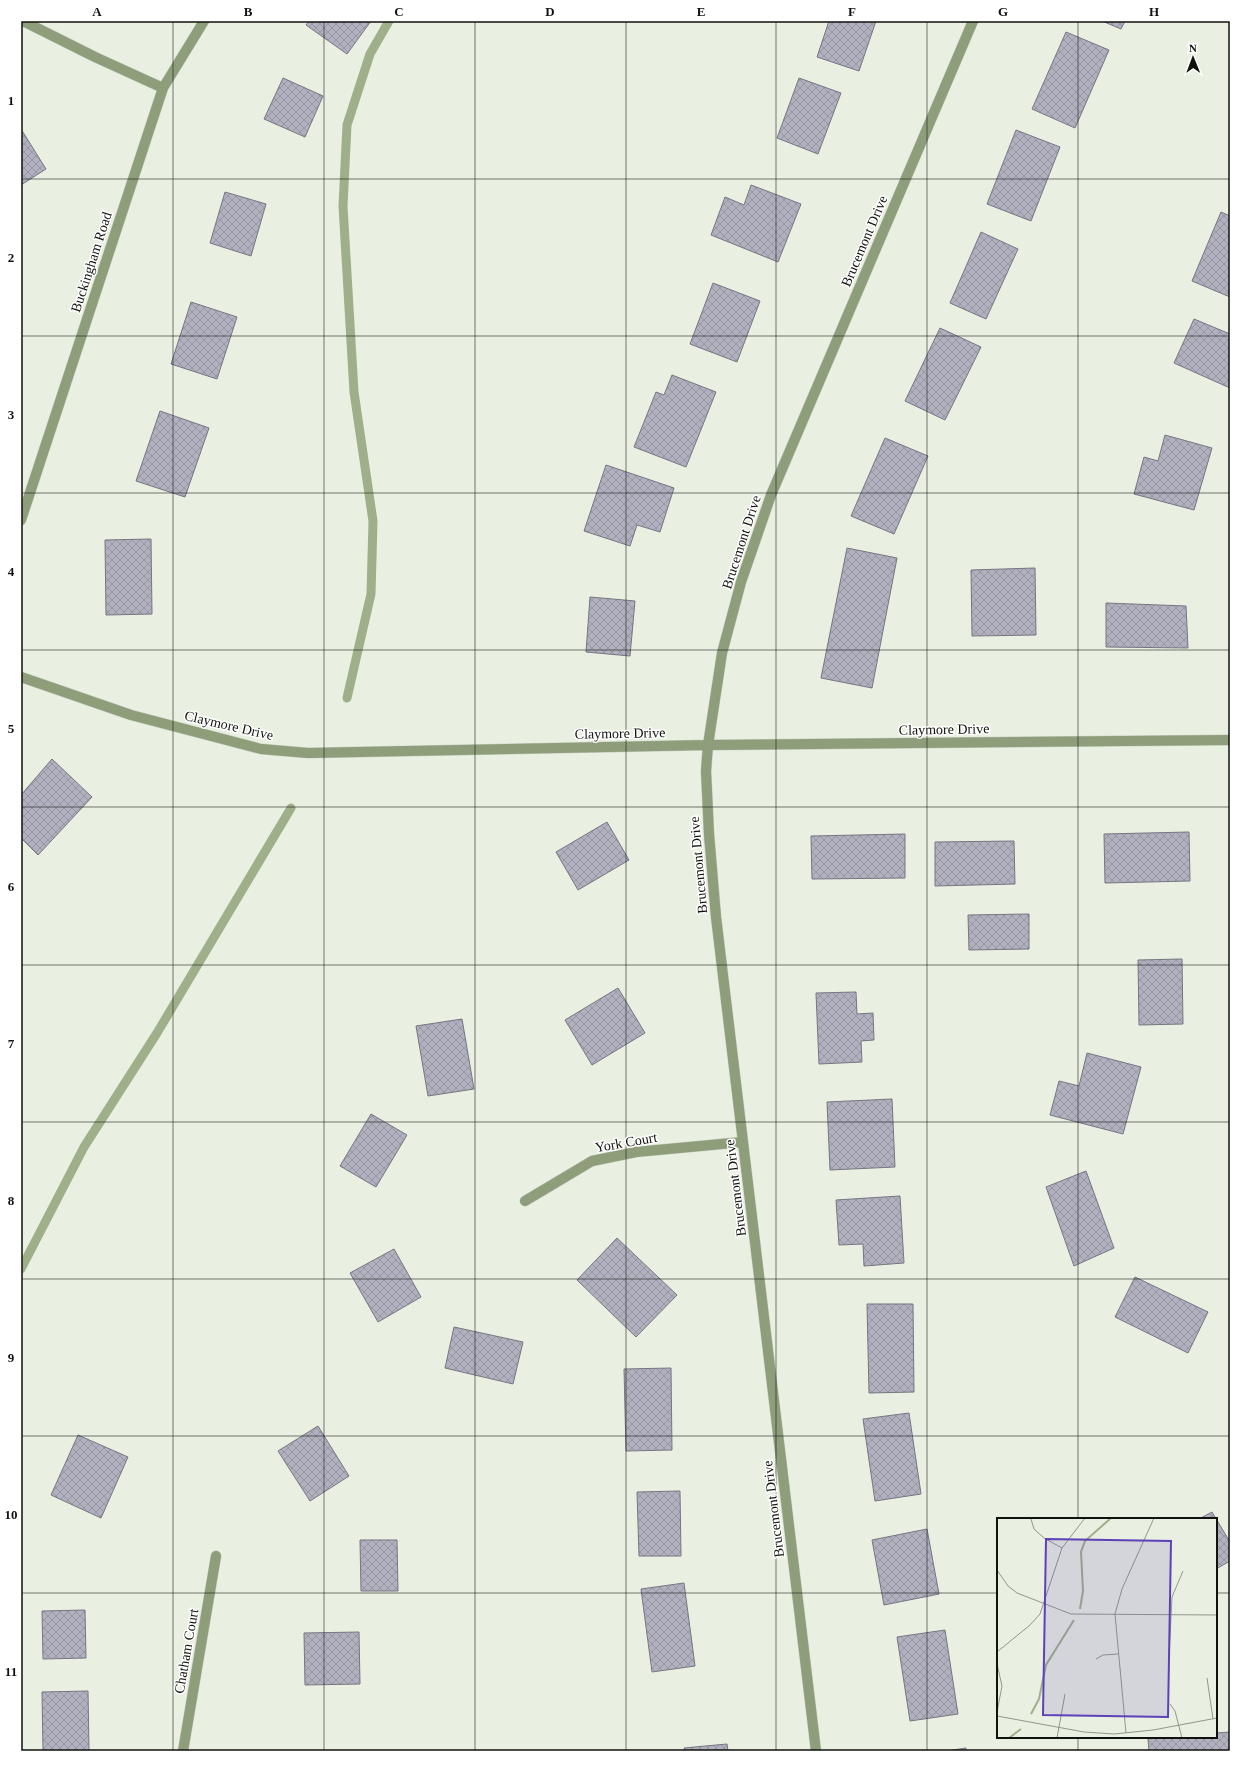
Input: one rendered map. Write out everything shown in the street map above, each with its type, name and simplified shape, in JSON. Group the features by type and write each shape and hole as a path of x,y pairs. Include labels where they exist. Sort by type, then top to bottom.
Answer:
{"street":[{"path":"23,21 95,57 163,88"},
{"name":"Buckingham Road","path":"21,520 163,88 204,21"},
{"name":"Brucemont Drive","path":"816,1751 716,917 709,834 706,771 708,745 722,652 741,582 771,494 973,21"},
{"name":"Claymore Drive","path":"21,677 131,715 261,749 308,753 708,745 1230,740"},
{"name":"York Court","path":"525,1201 592,1161 636,1152 743,1142"},
{"name":"Chatham Court","path":"183,1751 216,1556"}],"building":[{"path":"309,21 371,21 347,54 306,25"},
{"path":"829,21 876,21 859,71 817,57"},
{"path":"1102,21 1125,21 1121,29"},
{"path":"1066,32 1109,50 1075,128 1032,109"},
{"path":"283,78 323,96 305,137 264,119"},
{"path":"799,78 841,93 818,154 777,138"},
{"path":"21,129 46,169 21,185"},
{"path":"1016,130 1060,147 1031,221 987,204"},
{"path":"751,185 801,204 778,262 711,235 725,197 744,205"},
{"path":"225,192 266,204 251,256 210,243"},
{"path":"1221,212 1230,216 1230,297 1192,281"},
{"path":"981,232 1018,249 986,319 950,303"},
{"path":"713,283 760,301 737,362 690,344"},
{"path":"191,302 237,317 217,379 171,364"},
{"path":"1194,319 1230,334 1230,388 1174,363"},
{"path":"940,328 981,347 945,420 905,401"},
{"path":"672,375 716,392 686,467 634,447 656,392 664,395"},
{"path":"160,411 209,428 185,497 136,481"},
{"path":"1165,435 1212,448 1194,510 1134,494 1144,457 1158,461"},
{"path":"885,438 928,456 894,534 851,516"},
{"path":"606,465 674,488 660,532 637,525 630,546 584,531"},
{"path":"151,539 152,614 106,615 105,540"},
{"path":"847,548 897,558 872,688 821,678"},
{"path":"1035,568 1036,635 972,636 971,570"},
{"path":"590,597 635,601 630,656 586,652"},
{"path":"1106,603 1186,606 1188,648 1106,647"},
{"path":"52,759 92,797 38,855 21,838 21,795"},
{"path":"607,822 629,860 578,890 556,852"},
{"path":"1189,832 1190,881 1105,883 1104,834"},
{"path":"905,834 905,878 812,879 811,836"},
{"path":"1014,841 1015,884 935,886 935,842"},
{"path":"1029,914 1029,949 969,950 968,915"},
{"path":"1182,959 1183,1024 1139,1025 1138,960"},
{"path":"618,988 645,1033 592,1065 565,1020"},
{"path":"856,992 857,1014 873,1013 874,1040 861,1041 862,1062 819,1064 816,993"},
{"path":"462,1019 474,1089 428,1096 416,1026"},
{"path":"1087,1053 1141,1067 1123,1134 1050,1115 1059,1081 1079,1086"},
{"path":"892,1099 895,1167 830,1170 827,1102"},
{"path":"371,1114 407,1135 376,1187 340,1166"},
{"path":"1086,1171 1114,1248 1074,1266 1046,1187"},
{"path":"900,1196 904,1263 864,1266 863,1244 839,1245 836,1200"},
{"path":"617,1238 677,1295 636,1337 577,1280"},
{"path":"394,1249 421,1297 378,1322 350,1273"},
{"path":"1135,1277 1208,1312 1188,1353 1115,1317"},
{"path":"867,1304 913,1304 914,1392 869,1393"},
{"path":"454,1327 523,1342 513,1384 445,1368"},
{"path":"671,1368 672,1450 626,1451 624,1369"},
{"path":"909,1413 921,1494 875,1501 863,1419"},
{"path":"318,1426 349,1476 310,1501 278,1451"},
{"path":"78,1435 128,1457 101,1518 51,1495"},
{"path":"680,1491 681,1556 639,1556 637,1492"},
{"path":"1212,1512 1216,1518 1201,1518"},
{"path":"1217,1520 1230,1542 1230,1561 1217,1568"},
{"path":"927,1529 939,1594 884,1605 872,1540"},
{"path":"360,1540 397,1540 398,1591 361,1591"},
{"path":"684,1583 695,1666 652,1672 641,1589"},
{"path":"85,1610 86,1658 43,1659 42,1611"},
{"path":"945,1630 958,1714 910,1721 897,1637"},
{"path":"359,1632 360,1684 305,1685 304,1633"},
{"path":"88,1691 89,1751 43,1751 42,1692"},
{"path":"1230,1732 1230,1751 1149,1751 1148,1739 1217,1738 1217,1733"},
{"path":"727,1744 728,1751 685,1751 684,1748"},
{"path":"966,1748 966,1751 946,1751"}],"waterway":[{"path":"347,698 371,594 373,521 354,392 343,206 347,125 370,54 389,21"},
{"path":"21,1269 84,1147 157,1033 291,808"}]}
